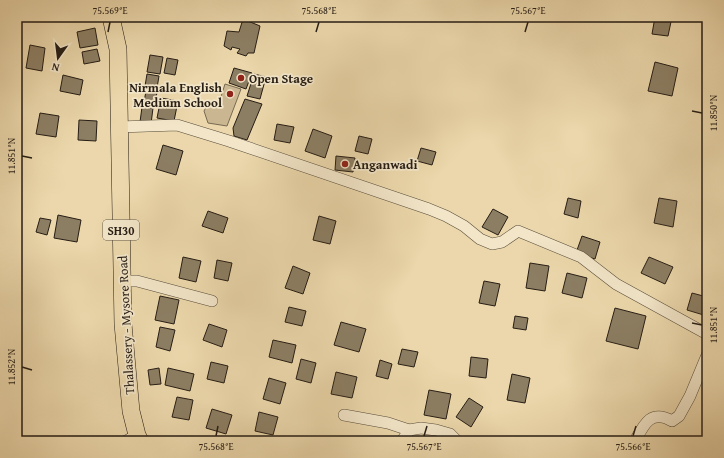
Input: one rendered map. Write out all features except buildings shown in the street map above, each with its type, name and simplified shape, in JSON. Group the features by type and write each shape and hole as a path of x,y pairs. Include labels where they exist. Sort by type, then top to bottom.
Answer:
{"main road":[{"name":"Thalassery - Mysore Road","path":"111,17 118,49 123,324 134,439"}],"street":[{"path":"119,127 177,126 229,141 429,209 464,226 480,238 492,244 502,242 518,231 581,257 616,284 707,334"},
{"path":"123,281 137,281 212,301"},
{"path":"634,441 644,424 655,416 665,417 672,421 679,416 690,396 707,355"},
{"path":"344,415 388,423 408,430 421,428 436,430 450,434 458,441"},
{"path":"402,441 408,430"}],"shaded area":[{"path":"225,84 241,89 227,126 208,123 204,111 209,102 219,103"}],"place":[{"name":"Open Stage","path":"241,78"},
{"name":"Nirmala English Medium School","path":"230,94"},
{"name":"Anganwadi","path":"345,164"}]}
